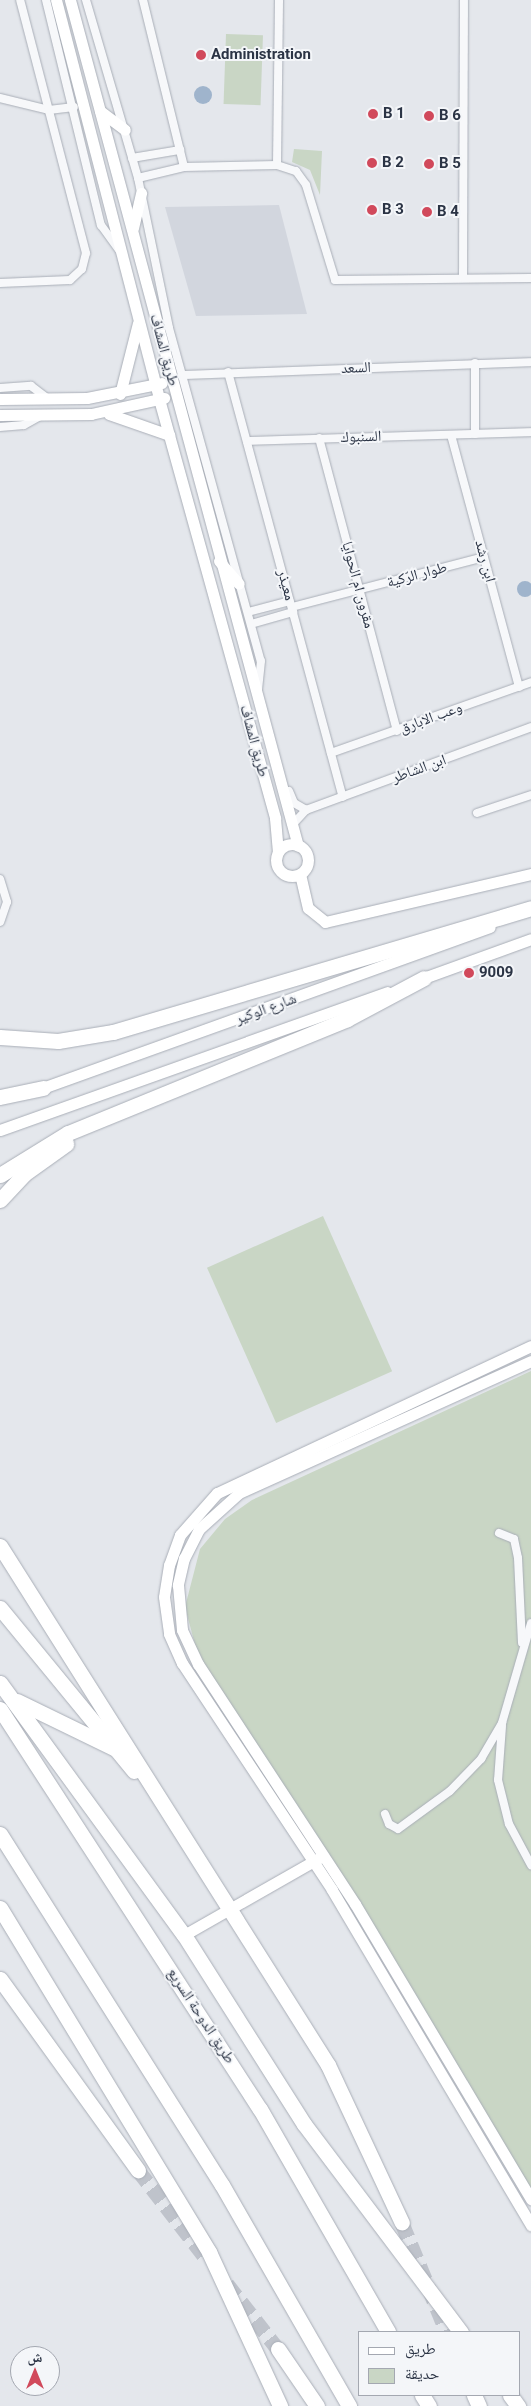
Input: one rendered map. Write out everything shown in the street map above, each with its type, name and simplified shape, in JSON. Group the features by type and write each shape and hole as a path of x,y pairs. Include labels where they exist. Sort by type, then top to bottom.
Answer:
{"highway":[{"path":"0,1037 58,1041 113,1032 531,910"},
{"path":"0,1176 68,1133 347,1019 424,978"},
{"path":"0,1097 43,1088"},
{"path":"0,1200 43,1158 129,1109"},
{"path":"0,1546 328,2065 402,2223"},
{"path":"0,1608 117,1750 189,1844"},
{"path":"0,1682 15,1700 184,1935 304,2124 460,2331"},
{"path":"15,1700 117,1750"},
{"name":"طريق الدوحة السريع","path":"0,1709 260,2109 387,2331"},
{"path":"0,1834 222,2185 349,2406"},
{"path":"0,1908 204,2243 280,2406"},
{"path":"0,1979 138,2170"},
{"path":"278,2349 317,2406"}],"street":[{"path":"0,283 62,283 77,275 85,261 49,110 20,0"},
{"name":"طريق المشاف","path":"46,0 74,107 101,225 125,254"},
{"name":"طريق المشاف","path":"56,0 125,254 158,399 271,805 280,871 300,874 308,861 298,846 291,826 256,700 70,0"},
{"name":"طريق المشاف","path":"86,0 138,178 182,374 261,661 256,700"},
{"path":"143,0 184,167"},
{"path":"277,165 279,0"},
{"path":"463,278 464,0"},
{"path":"0,98 49,110 74,107"},
{"path":"100,111 124,130"},
{"path":"132,158 180,150"},
{"path":"138,178 184,167 277,165 296,171 306,185 335,280 531,278"},
{"path":"133,232 141,193"},
{"path":"120,394 139,319"},
{"name":"السعد","path":"182,374 531,362"},
{"path":"475,434 476,363"},
{"name":"معيذر","path":"228,372 343,797"},
{"path":"0,399 48,399 120,394 171,380"},
{"path":"0,388 31,386 48,399"},
{"path":"0,415 102,412 175,395"},
{"path":"102,412 169,434"},
{"path":"0,427 24,425 42,415"},
{"name":"السنبوك","path":"247,440 531,432"},
{"name":"ابن رشد","path":"451,434 519,687"},
{"name":"مقرون ام الحوايا","path":"319,438 397,731"},
{"name":"طوار الرّكية","path":"248,612 292,607 484,557"},
{"path":"218,560 239,584"},
{"name":"طوار الرّكية","path":"251,624 292,607"},
{"name":"وعب الابارق","path":"331,753 531,682"},
{"name":"ابن الشاطر","path":"291,826 306,810 531,727"},
{"path":"266,736 275,747 292,800 306,810"},
{"path":"477,813 531,795"},
{"path":"278,852 298,846"},
{"path":"300,874 308,908 325,922 531,874"},
{"path":"0,879 7,902 0,922"},
{"name":"شارع الوكير","path":"0,1103 531,910"},
{"name":"شارع الوكير","path":"0,1130 531,939"},
{"path":"531,1346 233,1482 202,1505 173,1550 164,1597 175,1649 314,1863 531,2225"},
{"path":"531,1361 239,1493 212,1514 190,1544 178,1585 179,1614 189,1647 324,1855 531,2199"},
{"path":"499,1533 514,1539 518,1558 522,1655"},
{"path":"531,1623 502,1723 498,1780 509,1824 531,1865"},
{"path":"385,1814 389,1824 398,1829 418,1817 481,1759 502,1723"},
{"path":"184,1935 314,1863 324,1855"}],"shaded area":[{"path":"279,205 307,314 196,316 165,207"}],"green space":[{"path":"226,34 263,35 261,105 224,104"},
{"path":"294,149 322,151 320,195 310,170 292,162"},
{"path":"323,1216 392,1371 276,1423 207,1268"},
{"path":"531,1371 531,2190 365,1912 345,1887 197,1652 185,1607 200,1549 225,1519 252,1500"}],"water":[{"path":"199,86 207,86 212,91 210,102 199,104 194,99 194,91"},
{"path":"525,581 531,583 531,595 525,597 519,595 517,589 519,583"}],"tunnel":[{"path":"138,2170 206,2258"},
{"path":"402,2223 447,2331"},
{"path":"227,2284 278,2349"}],"place":[{"name":"Administration","path":"201,55"},
{"name":"B 1","path":"373,114"},
{"name":"B 6","path":"429,116"},
{"name":"B 2","path":"372,163"},
{"name":"B 5","path":"429,164"},
{"name":"B 3","path":"372,210"},
{"name":"B 4","path":"427,212"},
{"name":"9009","path":"469,973"}]}
